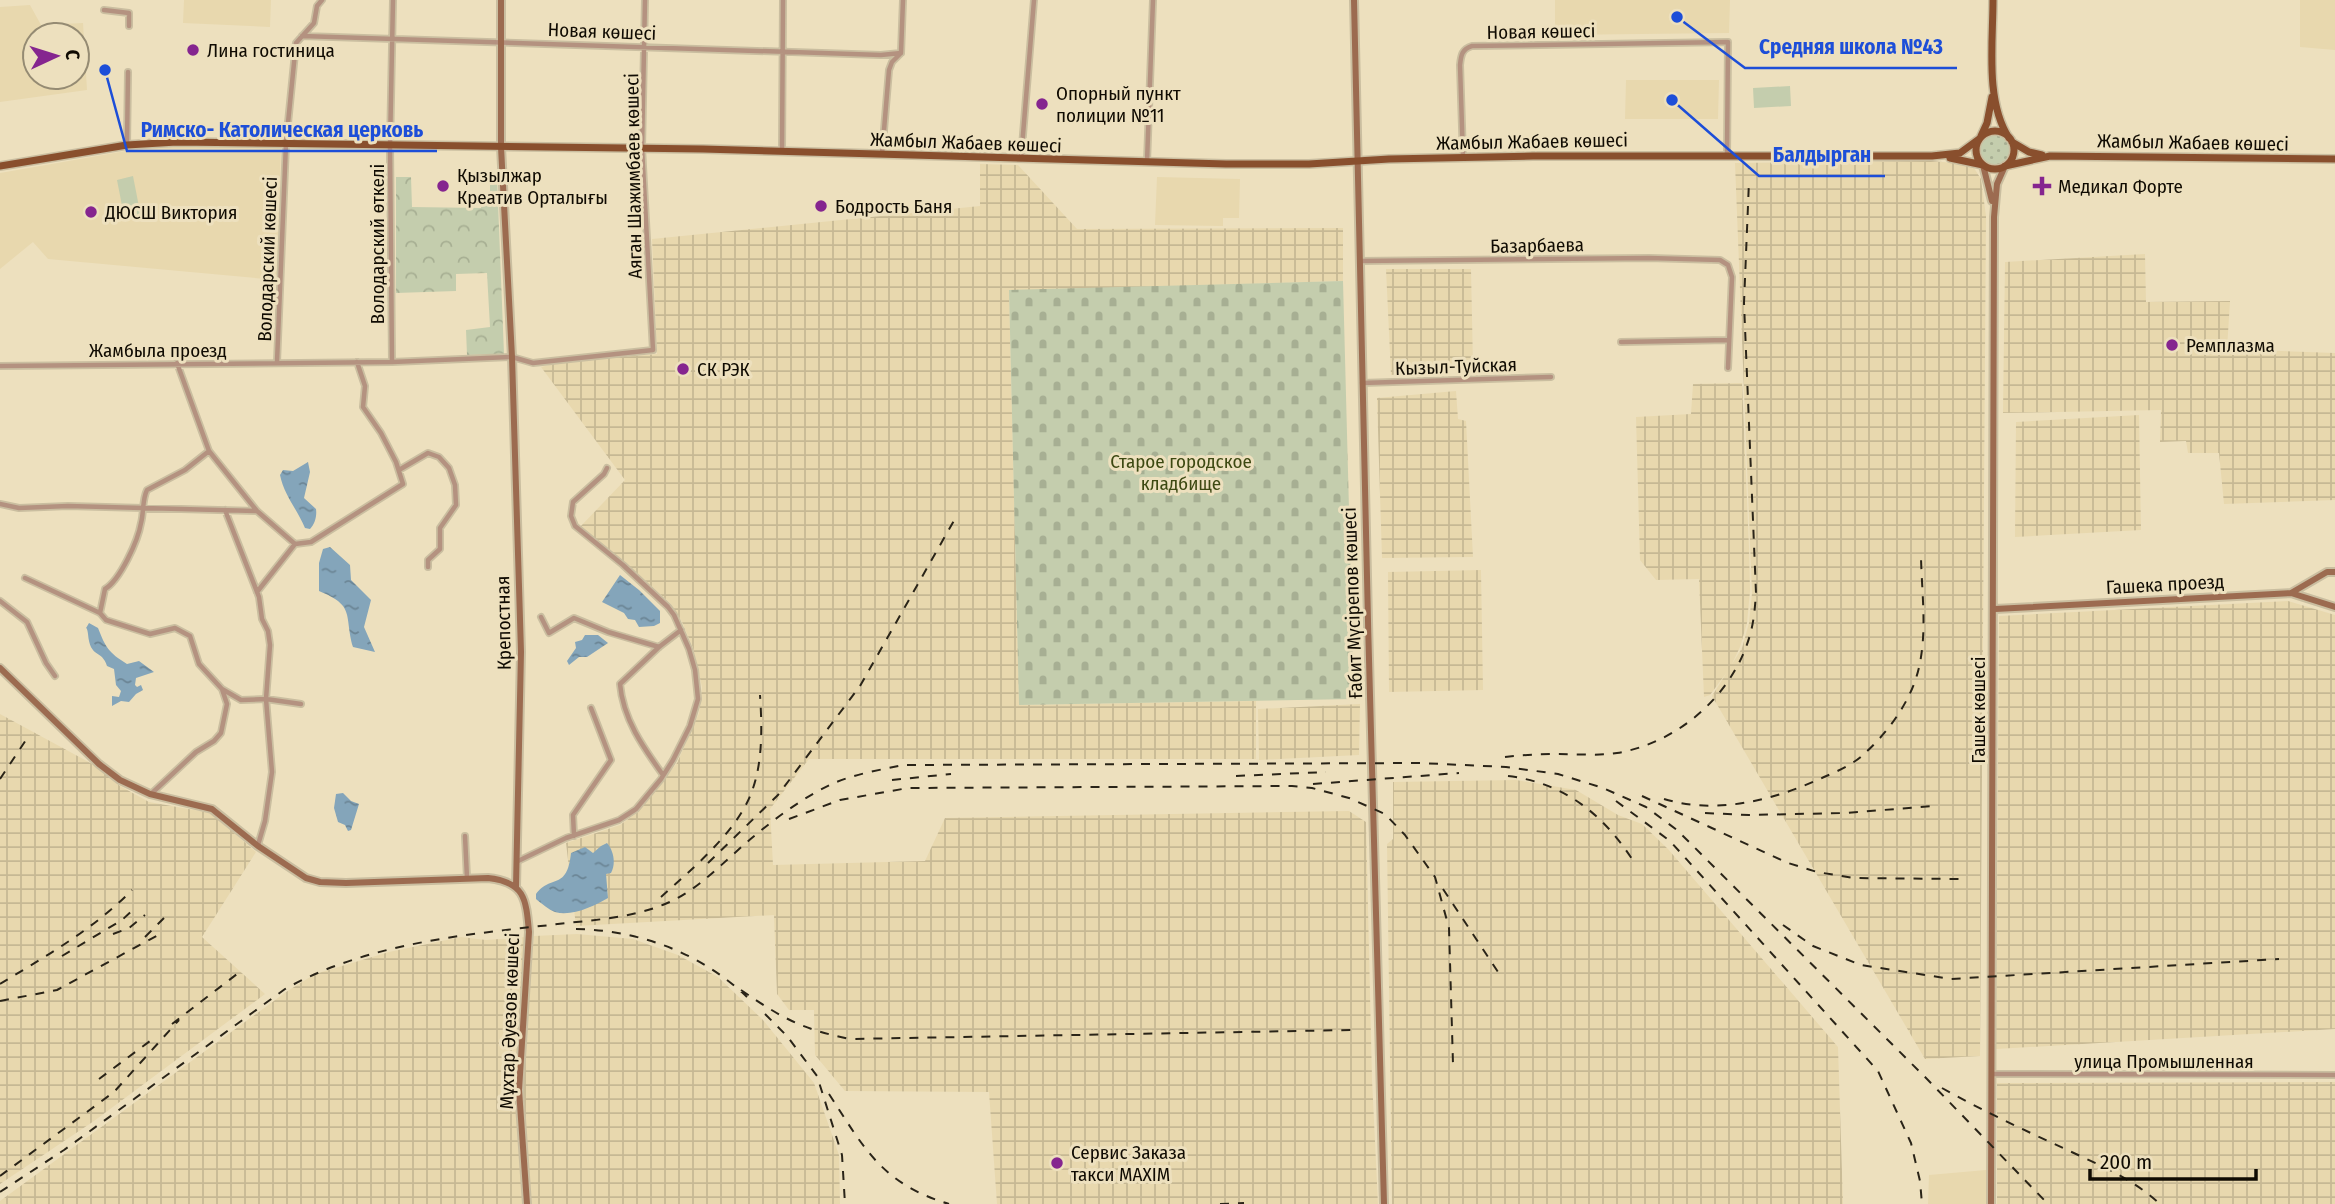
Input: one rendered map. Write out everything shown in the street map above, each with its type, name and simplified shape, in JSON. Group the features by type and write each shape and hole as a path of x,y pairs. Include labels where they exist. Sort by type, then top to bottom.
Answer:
{"main road":[{"name":"Крепостная","path":"501,0 501,147 512,357 520,652 516,887"},
{"name":"Ғабит Мүсірепов көшесі","path":"1354,0 1384,1204"},
{"path":"1993,0 1997,114 2010,139 2013,155 2005,166"},
{"path":"1983,165 1976,153 1987,122 1994,86"},
{"path":"1932,156 1960,153 1980,138 1996,131 2029,152 2050,156"},
{"name":"Жамбыл Жабаев көшесі","path":"0,166 127,145 177,142 642,148 1287,164 1463,158 1932,156"},
{"path":"1932,156 1993,169 2050,156"},
{"name":"Жамбыл Жабаев көшесі","path":"2050,156 2335,159"},
{"name":"Гашек көшесі","path":"1983,165 1991,191 1994,217 1995,609 1991,1204"},
{"name":"Гашек көшесі","path":"1994,217 1998,181 2005,166"},
{"path":"2291,593 2327,572 2335,572"},
{"name":"Гашека проезд","path":"1995,609 2291,593 2335,607"},
{"path":"0,668 120,780 150,794 212,809 294,872 320,882 467,878 502,880 516,887"},
{"name":"Мұхтар Әуезов көшесі","path":"516,887 526,909 529,933 519,1090 527,1204"}],"street":[{"name":"Володарский көшесі","path":"278,362 286,143 296,43 314,23 317,6 322,0"},
{"name":"Володарский өткелі","path":"392,362 390,146 393,0"},
{"name":"Аяган Шажимбаев көшесі","path":"645,0 642,148 653,350"},
{"path":"782,151 783,0"},
{"path":"882,155 889,70 892,62 901,53 903,0"},
{"path":"1021,159 1034,0"},
{"path":"1147,162 1153,0"},
{"path":"104,10 129,13 130,26"},
{"name":"Новая көшесі","path":"302,36 881,55 901,53"},
{"name":"Новая көшесі","path":"1463,158 1460,65 1462,53 1469,47 1728,42 1727,156"},
{"path":"127,145 128,72"},
{"name":"Базарбаева","path":"1360,261 1649,258 1715,260 1728,265 1731,277 1728,340"},
{"path":"1621,342 1728,340 1728,368"},
{"name":"Жамбыла проезд","path":"0,366 392,362 512,357 544,363 653,350"},
{"path":"257,592 295,544 311,542 403,484 381,433 363,407 365,386 357,362"},
{"path":"177,363 209,451 257,511 295,544"},
{"name":"Кызыл-Туйская","path":"1362,383 1552,377"},
{"path":"100,613 105,589 114,584 141,525 145,493 150,487 185,470 209,451"},
{"path":"399,470 428,453 435,454 449,468 455,485 456,505 440,528 440,549 428,560 428,568"},
{"path":"518,861 574,836 610,824 636,809 663,775 683,741 698,699 695,670 681,630 668,607 572,522 573,502 607,468"},
{"path":"0,504 19,508 68,506 257,511"},
{"path":"225,510 257,592 271,645 265,699 272,772 265,821 258,846"},
{"path":"25,578 100,613 106,620 150,634 175,628 190,636 199,664 222,690 227,704 221,733 214,741 195,752 150,794"},
{"path":"0,601 27,622 55,676"},
{"path":"541,617 549,633 574,618 608,632 659,647"},
{"path":"663,775 642,745 626,715 619,687 623,679 681,630"},
{"path":"222,690 242,700 265,699 301,704"},
{"path":"574,836 573,814 611,760 591,708"},
{"path":"465,836 467,878"},
{"name":"улица Промышленная","path":"1992,1074 2335,1075"}],"shaded area":[{"path":"184,0 271,0 270,27 183,23"},
{"path":"1555,0 1730,0 1729,33 1555,35"},
{"path":"2300,0 2335,0 2335,50 2300,47"},
{"path":"30,5 39,21 21,21 21,91 80,91 0,102 0,7"},
{"path":"1626,80 1719,80 1718,119 1625,119"},
{"path":"194,146 281,148 277,280 48,259 33,242 0,269 0,173 137,149"},
{"path":"1931,161 1966,164 1974,168 1981,179 1986,216 1980,1056 1925,1059 1712,696 1742,648 1749,623 1752,593 1735,163"},
{"path":"980,164 1018,165 1077,229 1343,228 1343,281 1009,291 1019,705 1256,701 1256,759 809,759 770,809 773,865 925,861 945,818 1349,811 1366,822 1378,1204 997,1204 989,1092 845,1091 815,1055 814,1010 789,1010 777,994 774,915 576,926 566,843 620,825 638,812 677,763 699,713 702,687 693,648 671,604 626,563 580,527 625,480 541,367 561,362 657,354 652,239 980,206"},
{"path":"1157,177 1240,179 1239,218 1223,218 1223,226 1155,225"},
{"path":"2145,254 2146,302 2230,301 2227,349 2335,353 2335,500 2224,504 2219,453 2188,453 2186,441 2160,442 2161,410 2003,413 2005,262"},
{"path":"1386,269 1471,269 1473,366 1391,375"},
{"path":"1742,383 1750,591 1747,623 1730,668 1710,695 1704,697 1699,579 1656,580 1640,560 1636,417 1691,414 1693,384"},
{"path":"1456,391 1458,419 1466,421 1473,557 1382,558 1377,398"},
{"path":"2139,415 2141,530 2015,537 2016,422"},
{"path":"1481,570 1483,690 1389,692 1388,572"},
{"path":"2288,601 2335,615 2335,1029 1996,1049 1999,616"},
{"path":"1360,704 1359,755 1259,760 1258,709"},
{"path":"0,714 96,766 120,786 149,802 211,813 256,852 202,937 265,994 94,1121 0,1184"},
{"path":"1516,780 1576,790 1618,815 1642,824 1668,849 1838,1047 1843,1204 1392,1204 1387,844 1393,839 1393,782"},
{"path":"577,934 633,939 678,955 718,977 763,1020 814,1083 839,1155 840,1204 531,1204 522,1060 534,936"},
{"path":"461,937 486,940 525,937 516,1090 524,1204 0,1204 0,1201 286,992 315,974 389,952"},
{"path":"2335,1082 2335,1204 1997,1204 1997,1083"},
{"path":"1986,1170 1986,1204 1928,1204 1929,1175"}],"green space":[{"path":"1790,86 1791,106 1754,108 1753,88"},
{"path":"1995,135 2006,139 2010,150 2006,161 1995,165 1984,161 1980,150 1984,139"},
{"path":"133,176 141,217 125,221 117,180"},
{"path":"396,177 411,177 412,207 481,208 482,196 490,195 490,177 497,177 504,354 467,355 466,330 490,327 487,273 456,274 456,291 396,293"},
{"name":"Старое городское кладбище","path":"1343,281 1354,699 1019,705 1009,290"}],"water":[{"path":"308,462 310,472 304,498 316,509 316,517 310,529 305,528 284,489 280,475 283,470 293,471"},
{"path":"330,547 350,565 351,580 371,600 364,627 375,652 353,647 344,607 331,596 319,591 319,563 323,549"},
{"path":"620,575 660,611 660,623 639,627 635,620 628,619 624,613 602,602"},
{"path":"89,623 98,628 112,653 127,664 139,661 154,672 136,678 135,685 141,685 143,690 129,702 121,701 112,706 112,696 119,697 121,691 116,685 114,669 107,666 91,647 86,628"},
{"path":"585,635 598,635 608,643 569,665 567,661 576,648 575,642 582,640"},
{"path":"343,793 359,804 351,830 348,831 345,825 338,822 334,808 336,794"},
{"path":"607,843 614,858 611,873 606,874 608,898 583,910 568,913 550,910 536,899 536,894 542,888 566,873 571,853 585,847 593,853"}],"railway":[{"path":"1505,757 1545,754 1595,755 1640,748 1661,739 1700,713 1717,696 1742,657 1751,630 1756,593 1744,303 1749,181"},
{"path":"708,863 778,795 860,686 956,517"},
{"path":"1664,799 1704,806 1746,803 1805,785 1851,764 1865,753 1899,713 1910,694 1919,669 1924,621 1921,558"},
{"path":"661,897 713,848 745,806 756,780 760,756 760,695"},
{"path":"0,779 30,734"},
{"path":"0,1192 64,1150 285,989 348,961 414,944 609,918 665,904 700,883 791,808 822,789 849,778 903,765 1421,763 1506,767 1558,774 1603,788 1646,807 1677,830 1927,1079 2048,1204"},
{"path":"1236,776 1326,772"},
{"path":"1313,784 1459,773"},
{"path":"892,780 951,774"},
{"path":"1508,776 1548,786 1581,804 1610,830 1634,862"},
{"path":"789,819 840,800 908,788 1292,786 1312,788 1349,798 1385,814 1405,835 1435,877 1449,928 1453,1064"},
{"path":"1642,796 1788,863 1817,872 1854,878 1963,879"},
{"path":"1616,801 1670,841 1878,1071 1911,1143 1920,1181 1922,1204"},
{"path":"1705,813 1846,813 1933,806"},
{"path":"1443,889 1502,978"},
{"path":"0,984 86,929 132,890"},
{"path":"62,956 122,920 136,907"},
{"path":"113,934 129,928 145,915"},
{"path":"145,937 164,918"},
{"path":"1783,925 1813,946 1861,965 1951,979 2279,959"},
{"path":"576,929 623,934 668,947 710,968 747,997"},
{"path":"0,1001 57,990 160,934"},
{"path":"172,1024 237,974"},
{"path":"741,990 792,1021 850,1039 1353,1030"},
{"path":"765,1014 787,1036 817,1076 842,1155 845,1204"},
{"path":"0,1176 114,1092 179,1020"},
{"path":"99,1079 150,1041"},
{"path":"1942,1088 2114,1172 2160,1204"},
{"path":"829,1094 865,1147 891,1175 926,1196 949,1204"},
{"path":"1220,1204 1244,1203"}],"place":[{"name":"Средняя школа №43","path":"1677,17"},
{"name":"Лина гостиница","path":"193,50"},
{"name":"Римско- Католическая церковь","path":"105,70"},
{"name":"Балдырган","path":"1672,100"},
{"name":"Опорный пункт полиции №11","path":"1042,104"},
{"name":"Қызылжар Креатив Орталығы","path":"443,186"},
{"name":"Медикал Форте","path":"2042,186"},
{"name":"Бодрость Баня","path":"821,206"},
{"name":"ДЮСШ Виктория","path":"91,212"},
{"name":"Ремплазма","path":"2172,345"},
{"name":"СК РЭК","path":"683,369"},
{"name":"Сервис Заказа такси MAXIM","path":"1057,1163"}]}
